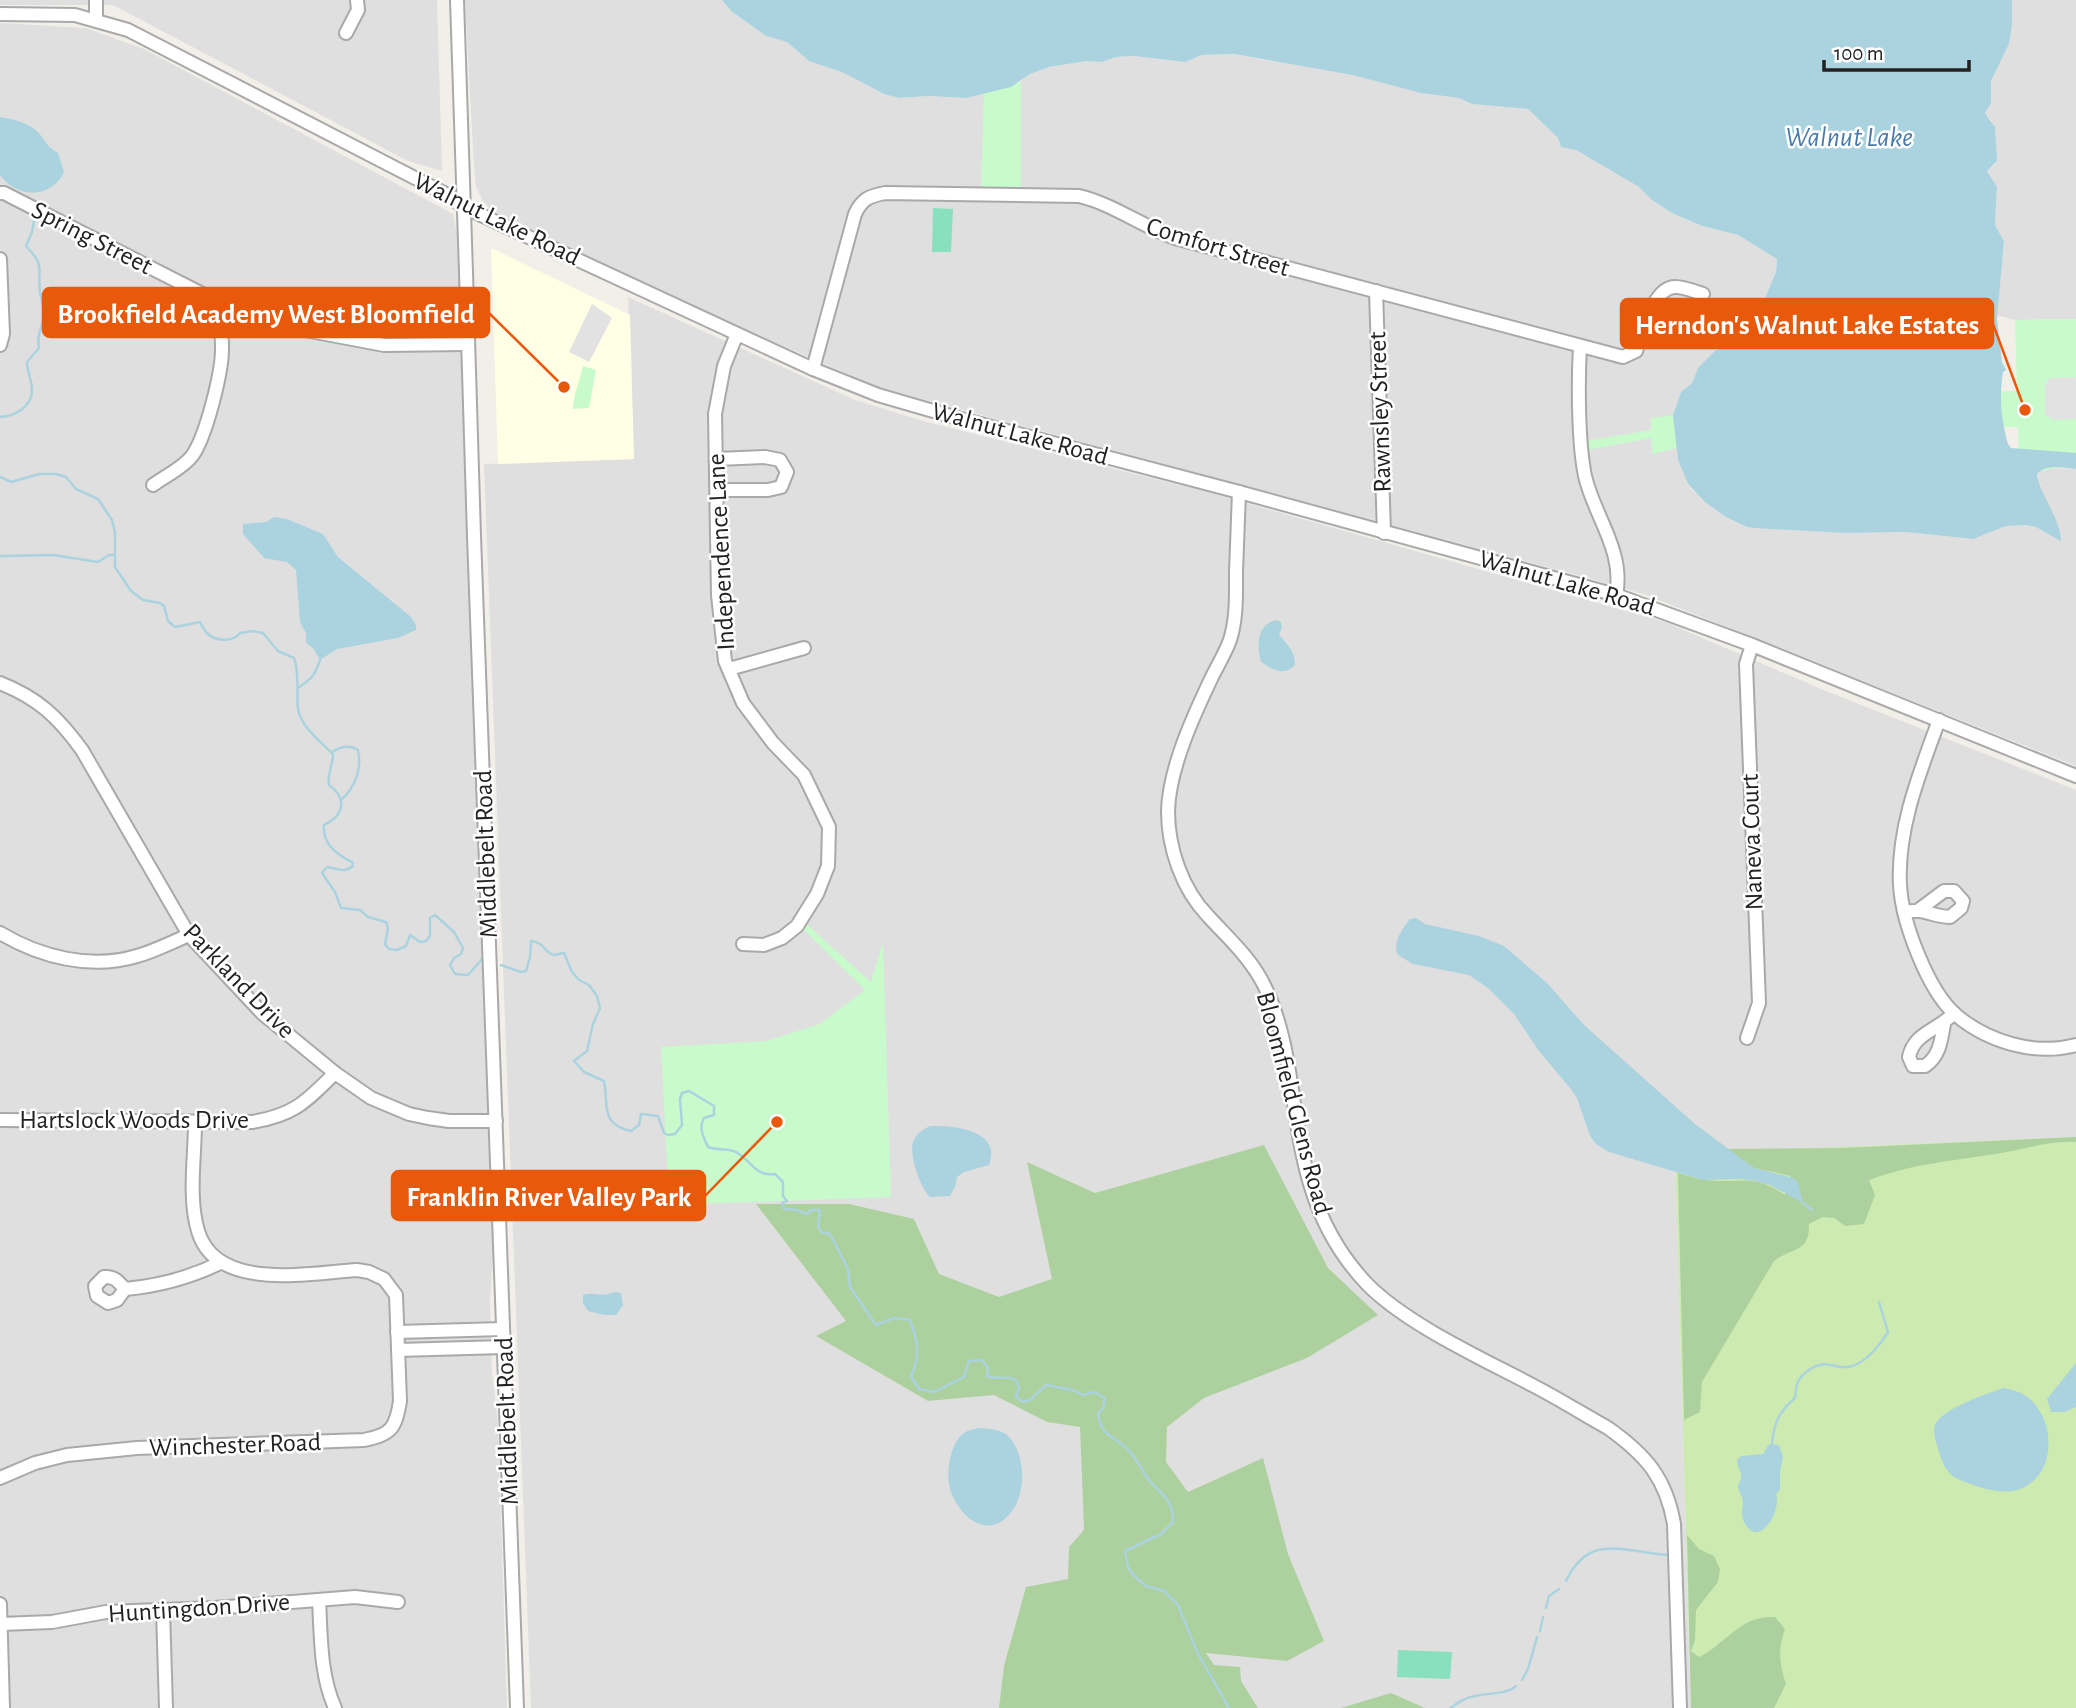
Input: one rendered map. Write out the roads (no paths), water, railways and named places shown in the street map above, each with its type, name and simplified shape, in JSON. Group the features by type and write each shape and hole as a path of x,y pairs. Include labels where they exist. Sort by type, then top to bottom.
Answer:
{"street":[{"path":"75,15 76,0"},
{"path":"96,0 96,19"},
{"path":"346,33 358,10 357,0"},
{"name":"Middlebelt Road","path":"457,0 517,1708"},
{"name":"Walnut Lake Road","path":"0,14 75,15 128,30 442,192 466,208 813,369 878,395 954,418 1239,492 1616,595 1752,645 2076,776"},
{"name":"Spring Street","path":"0,193 220,303 310,331 384,345 467,344"},
{"name":"Comfort Street","path":"813,369 855,214 861,202 872,195 885,193 1079,196 1095,200 1134,221 1175,238 1623,357 1636,351 1656,298 1663,290 1673,286 1703,294"},
{"path":"0,259 3,334 0,345"},
{"name":"Rawnsley Street","path":"1376,291 1384,533"},
{"path":"153,485 191,457 205,435 221,362 220,303"},
{"name":"Independence Lane","path":"737,334 724,366 716,414 718,595 725,661 743,703 773,743 804,775 829,827 828,866 817,894 797,926 782,938 764,945 743,944"},
{"path":"1580,346 1584,471 1608,532 1615,559 1619,583 1616,595"},
{"path":"717,459 765,457 780,460 787,472 781,487 768,490 717,490"},
{"name":"Bloomfield Glens Road","path":"1239,492 1235,609 1230,640 1189,729 1170,790 1169,829 1177,864 1187,887 1205,913 1256,968 1266,988 1276,1012 1291,1074 1311,1187 1324,1221 1353,1267 1369,1286 1409,1315 1630,1444 1659,1476 1671,1503 1674,1524 1680,1708"},
{"name":"Naneva Court","path":"1747,1038 1759,1003 1746,664 1752,645"},
{"path":"729,669 804,648"},
{"name":"Parkland Drive","path":"0,683 40,703 65,727 82,750 189,935 262,1013 335,1073 371,1098 409,1114 449,1121 496,1121"},
{"path":"1938,720 1922,767 1902,845 1900,886 1914,947 1929,978 1954,1013 1989,1035 2025,1048 2054,1049 2076,1045"},
{"path":"1905,912 1920,909"},
{"path":"0,933 26,948 75,961 115,960 138,956 189,935"},
{"path":"1944,1024 1954,1013"},
{"name":"Hartslock Woods Drive","path":"0,1120 252,1122 278,1118 306,1102 335,1073"},
{"path":"125,1289 156,1286 193,1276 220,1264 209,1253 198,1232 195,1212 195,1123"},
{"name":"Winchester Road","path":"0,1478 35,1463 66,1455 137,1448 364,1440 381,1437 392,1428 398,1418 400,1401 396,1295 384,1279 357,1270 253,1274 220,1264"},
{"path":"397,1341 503,1329"},
{"path":"397,1341 504,1347"},
{"name":"Huntingdon Drive","path":"1,1624 52,1622 106,1612 355,1597 398,1602"},
{"path":"318,1600 322,1659 328,1693 335,1708"},
{"path":"0,1605 3,1708"},
{"path":"163,1610 166,1708"}],"water":[{"name":"Walnut Lake","path":"722,0 2012,0 2009,44 1991,81 1991,103 1985,113 1995,127 1997,161 1987,171 1997,187 1995,225 2004,241 1997,319 2002,362 2006,370 2003,372 2001,408 2011,448 2076,453 2076,469 2050,468 2037,474 2057,522 2061,539 2060,541 2036,527 2025,525 2006,526 1973,539 1905,532 1844,533 1755,528 1726,517 1705,502 1688,484 1678,460 1673,415 1681,392 1692,383 1698,368 1757,317 1776,272 1777,259 1738,235 1702,226 1672,213 1652,200 1639,187 1576,150 1561,147 1558,138 1528,109 1472,104 1459,98 1421,93 1352,75 1234,54 1202,55 1185,62 1134,56 1116,57 1102,62 1087,61 1049,67 1030,74 1011,87 966,98 899,98 884,94 844,73 809,61 787,42 766,36 731,11"},
{"path":"0,117 29,125 58,153 64,172 51,188 33,193 24,192 7,183 0,175"},
{"path":"274,517 287,519 323,534 338,557 411,617 416,630 398,638 337,649 320,660 313,648 306,643 306,633 300,622 296,570 287,562 264,558 243,534 243,524 266,522"},
{"path":"1277,620 1282,627 1279,635 1290,648 1295,660 1295,665 1287,671 1269,667 1261,662 1259,656 1262,630 1270,622"},
{"path":"1416,918 1425,924 1479,936 1504,946 1547,983 1584,1025 1695,1124 1754,1168 1794,1178 1803,1203 1770,1185 1756,1181 1703,1180 1609,1152 1596,1144 1590,1136 1577,1098 1539,1051 1514,1014 1488,988 1469,975 1413,964 1398,955 1396,945 1399,936 1410,919"},
{"path":"930,1126 973,1132 989,1144 989,1165 964,1172 957,1177 950,1196 930,1197 916,1171 913,1142 920,1132"},
{"path":"621,1293 623,1305 616,1315 588,1311 583,1303 583,1295"},
{"path":"2076,1363 2076,1407 2065,1412 2051,1412 2047,1399"},
{"path":"2004,1388 2026,1396 2040,1412 2046,1424 2048,1451 2039,1475 2030,1484 2003,1492 1981,1488 1952,1475 1942,1461 1934,1431 1939,1419 1946,1413 1966,1402"},
{"path":"979,1428 999,1431 1009,1437 1018,1453 1022,1472 1021,1491 1014,1508 996,1524 987,1526 978,1524 962,1512 951,1492 948,1478 952,1452 959,1438 969,1430"},
{"path":"1769,1444 1779,1445 1783,1458 1780,1490 1776,1494 1776,1509 1768,1525 1756,1532 1750,1530 1743,1519 1743,1501 1738,1486 1741,1477 1737,1460 1741,1456 1763,1454"}],"waterway":[{"path":"0,417 22,410 31,396 32,386 27,362 39,348 38,339 44,314 38,263 26,246 35,215"},
{"path":"0,477 11,482 39,474 56,474 66,477 76,489 98,499 112,520 115,532 115,567 131,591 143,600 164,606 168,621 175,627 200,622 211,636 224,640 240,633 263,633 278,651 294,658 300,716 312,734 333,754 329,785 339,795 341,806 336,816 324,825 325,838 332,848 352,862 353,866 343,870 327,867 322,873 335,892 341,908 360,910 368,917 386,922 388,928 385,944 389,949 397,950 406,946 410,935 420,942 426,941 430,936 430,918 435,915 454,932 463,948 450,965 455,974 468,975 483,958"},
{"path":"0,556 53,555 98,562 109,555 115,555"},
{"path":"298,688 312,677 320,660"},
{"path":"332,752 345,747 358,750 357,776 342,799"},
{"path":"501,965 521,972 526,971 531,941 535,942 551,954 564,953 572,972 579,980 589,985 597,996 600,1008 587,1051 574,1061 584,1072 604,1081 607,1112 614,1123 631,1131 639,1125 641,1114 658,1116 664,1133 675,1134 682,1125 680,1099 682,1093 689,1091 714,1106 714,1115 704,1118 702,1125 702,1133 708,1147 736,1152 763,1173 775,1174 783,1182 783,1196 787,1201 782,1203 784,1209 807,1214 811,1210 820,1210 818,1226 821,1232 830,1234 848,1269 850,1287 876,1325 894,1318 910,1320 917,1348 911,1376 919,1389 934,1392 964,1377 969,1361 982,1360 988,1368 987,1376 1016,1380 1019,1388 1016,1396 1022,1402 1030,1400 1046,1385 1073,1390 1083,1395 1094,1392 1105,1398 1103,1409 1098,1413 1102,1428 1131,1453 1168,1501 1172,1513 1173,1522 1161,1534 1125,1551 1128,1567 1146,1586 1164,1591 1178,1605 1197,1652 1229,1708"},
{"path":"1803,1203 1812,1210"},
{"path":"1772,1444 1778,1418 1795,1398 1797,1384 1805,1373 1813,1367 1826,1364 1850,1367 1870,1354 1882,1341 1888,1332 1879,1302"},
{"path":"1566,1581 1575,1566 1585,1556 1597,1550 1609,1548 1667,1555"},
{"path":"1546,1608 1549,1596 1559,1589"},
{"path":"1540,1631 1543,1617"},
{"path":"1522,1680 1537,1637"},
{"path":"1450,1708 1471,1697 1505,1692 1516,1686"}],"place":[{"name":"Brookfield Academy West Bloomfield","path":"564,387"},
{"name":"Herndon's Walnut Lake Estates","path":"2025,410"},
{"name":"Franklin River Valley Park","path":"777,1122"}]}
